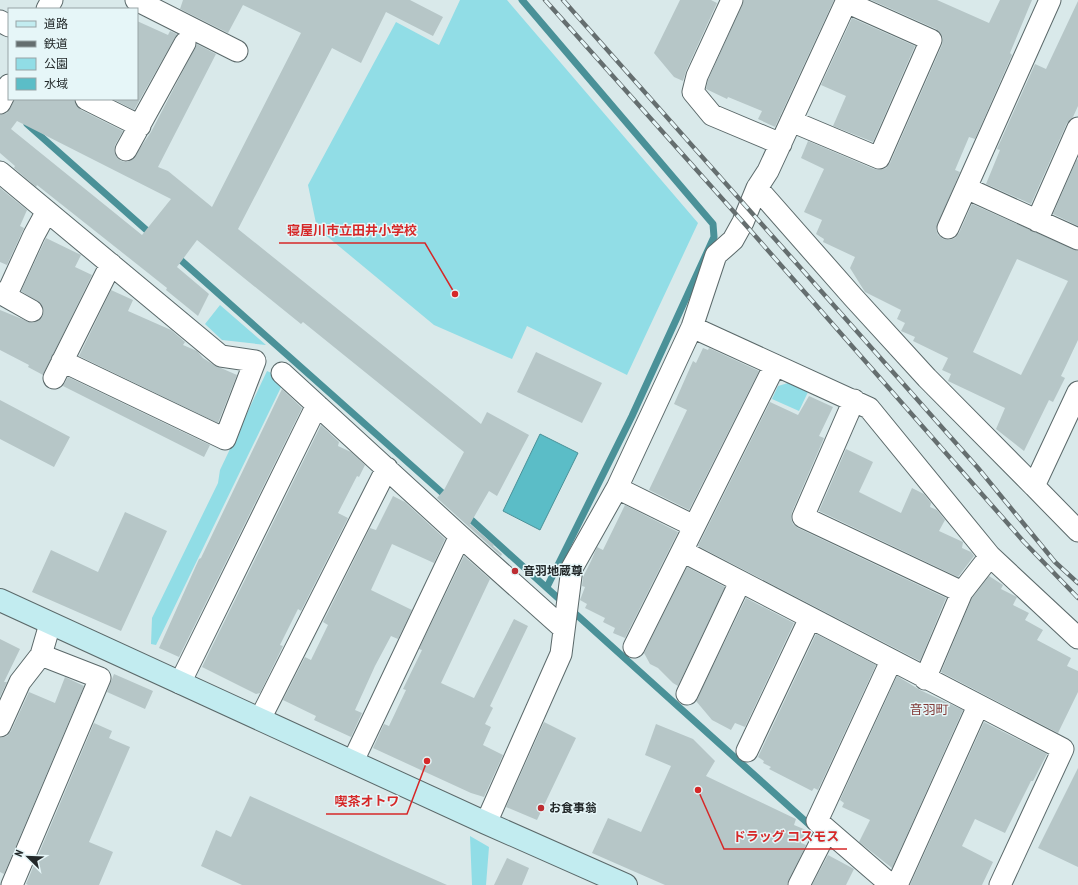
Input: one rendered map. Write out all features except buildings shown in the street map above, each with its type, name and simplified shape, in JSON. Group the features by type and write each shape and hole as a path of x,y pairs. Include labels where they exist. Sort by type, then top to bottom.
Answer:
{"street":[{"path":"136,0 237,51"},
{"path":"732,0 697,76 693,92 712,115 780,144"},
{"path":"948,228 1050,0"},
{"path":"486,823 561,654 572,568 617,488 692,327 716,255 733,240 743,222 757,188 768,171 846,1 931,40 878,158 791,122"},
{"path":"126,150 185,43"},
{"path":"88,100 140,126"},
{"path":"1037,221 1078,128"},
{"path":"0,172 111,264 221,356 255,361 225,439 58,370 111,264"},
{"path":"757,188 927,378 1078,531"},
{"path":"966,188 1078,239"},
{"path":"32,311 3,295 47,211"},
{"path":"692,327 869,408 990,556 1078,638"},
{"path":"634,647 775,364"},
{"path":"282,373 460,536 567,613"},
{"path":"1034,486 1078,392"},
{"path":"854,400 803,517 962,592"},
{"path":"180,683 317,405"},
{"path":"260,719 387,468"},
{"path":"617,488 694,526"},
{"path":"353,761 460,536"},
{"path":"682,551 925,679 1063,749 1000,885"},
{"path":"925,679 962,592 990,556"},
{"path":"687,694 740,582"},
{"path":"0,600 486,823 626,885"},
{"path":"747,751 810,618"},
{"path":"0,726 20,682 41,655 50,624"},
{"path":"12,885 100,678 41,655"},
{"path":"890,885 817,821 891,661"},
{"path":"897,885 978,706"},
{"path":"799,885 827,830"}],"green space":[{"path":"460,0 507,0 698,223 627,375 527,326 512,359 434,325 317,228 308,185 396,22 439,45"},
{"path":"220,305 266,345 222,340 205,324"},
{"path":"267,371 285,379 156,645 151,644 152,618 218,483 220,470"},
{"path":"788,383 808,392 799,411 772,399 778,386"},
{"path":"470,836 489,847 486,885 472,885"}],"water":[{"path":"540,434 578,453 540,530 503,511"}],"waterway":[{"path":"522,0 713,224 714,237 632,416 547,587"},
{"path":"27,124 152,235"},
{"path":"175,255 448,498"},
{"path":"466,515 813,828"}],"railway":[{"path":"545,0 743,222 1024,542 1078,598"},
{"path":"563,0 978,468 1055,562 1078,583"}],"place":[{"name":"寝屋川市立田井小学校","path":"455,294"},
{"name":"音羽地蔵尊","path":"515,571"},
{"name":"喫茶オトワ","path":"427,761"},
{"name":"ドラッグ コスモス","path":"698,790"},
{"name":"お食事翁","path":"541,808"}],"district":[{"name":"音羽町","path":"929,709"}]}
